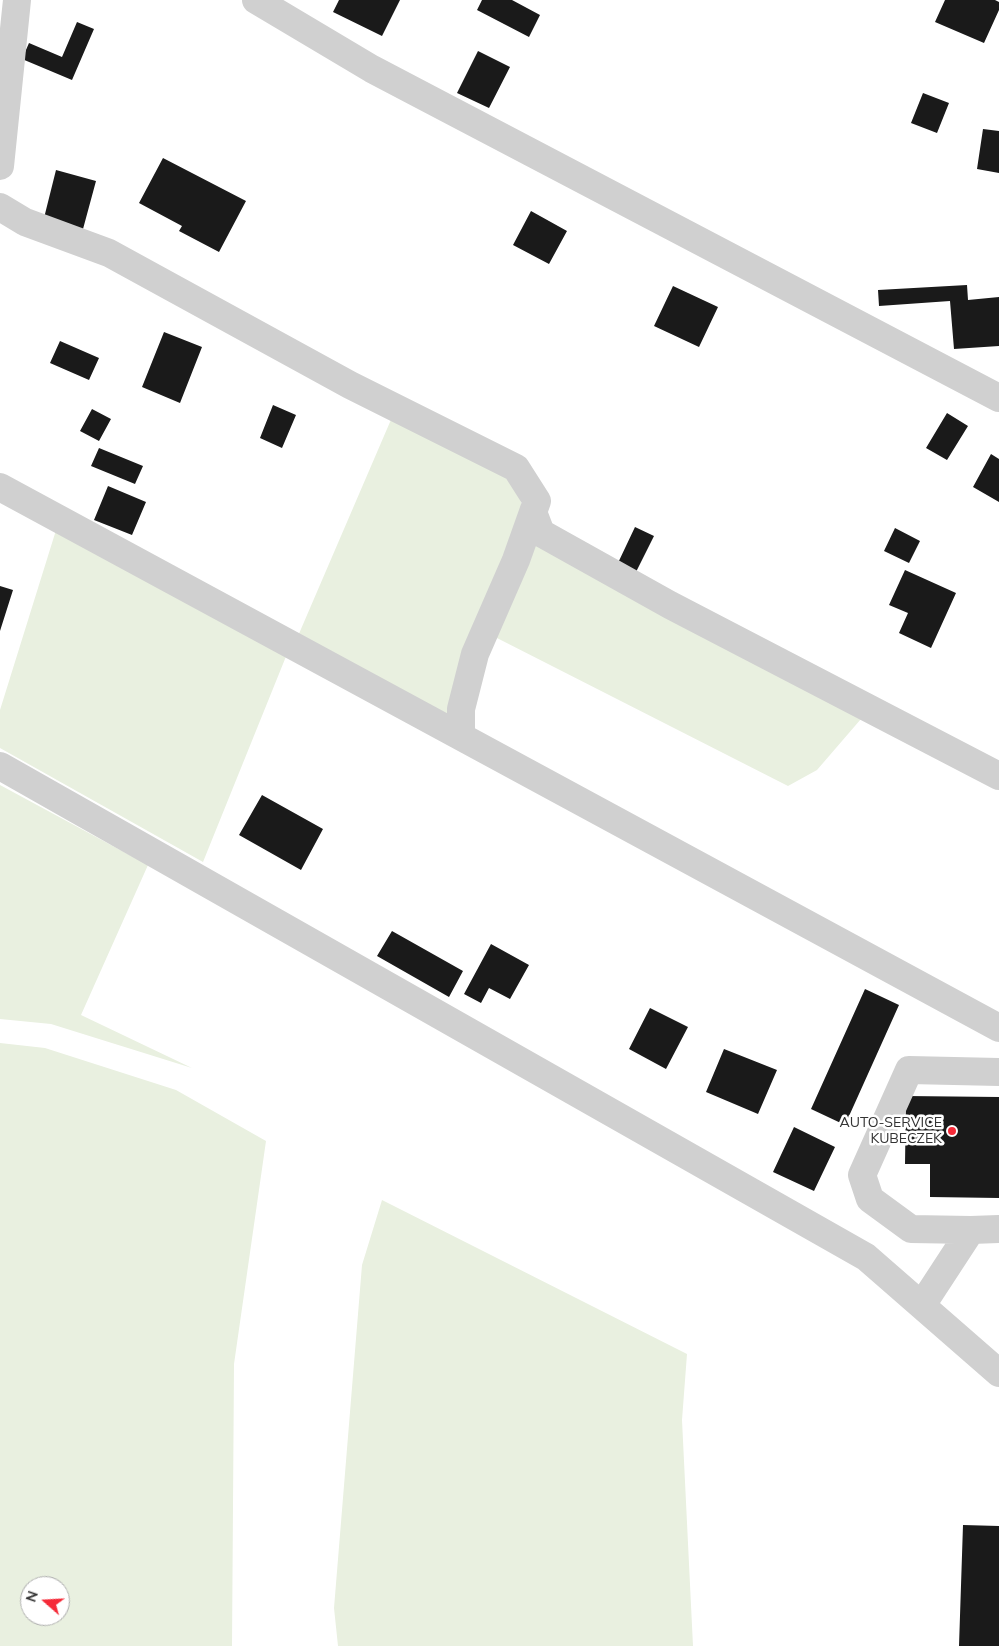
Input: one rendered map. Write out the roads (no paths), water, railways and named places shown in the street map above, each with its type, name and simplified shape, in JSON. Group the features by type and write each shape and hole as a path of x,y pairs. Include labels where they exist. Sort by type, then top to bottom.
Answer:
{"street":[{"path":"0,166 17,0"},
{"path":"256,0 372,69 999,398"},
{"path":"0,207 25,222 109,253 350,385 516,468 537,501 516,560 474,654 461,709 461,736"},
{"path":"0,487 999,1028"},
{"path":"533,512 541,533 679,609 999,776"},
{"path":"0,766 866,1257 999,1373"},
{"path":"999,1072 909,1070 862,1175 870,1199 911,1229 999,1229"},
{"path":"922,1305 971,1230"}],"place":[{"name":"AUTO-SERVICE KUBECZEK","path":"952,1131"}]}
